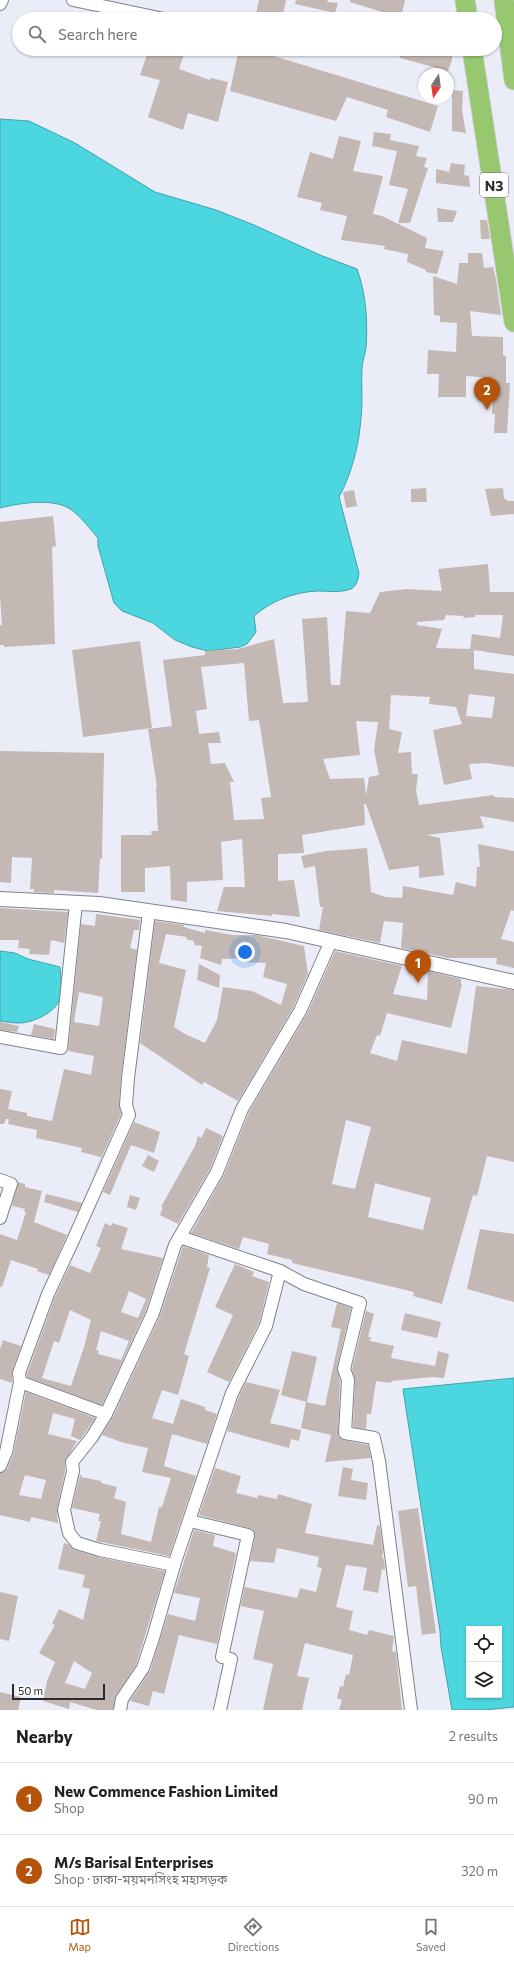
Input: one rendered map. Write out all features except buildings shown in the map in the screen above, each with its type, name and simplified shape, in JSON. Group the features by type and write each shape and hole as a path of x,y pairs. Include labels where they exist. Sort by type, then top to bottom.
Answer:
{"highway":[{"path":"465,0 467,12"},
{"path":"504,0 514,80"},
{"name":"N3","path":"473,56 514,322"}],"street":[{"path":"0,4 2,0"},
{"path":"72,0 130,12"},
{"path":"0,899 99,904 286,931 514,982"},
{"path":"0,1037 61,1048 76,903"},
{"path":"0,1466 6,1452 20,1382 19,1373 48,1294 76,1236 129,1115 126,1105 128,1078 149,912"},
{"path":"174,1566 100,1550 77,1543 70,1533 64,1510 73,1471 72,1462 92,1437 106,1414 153,1313 159,1290 176,1245 217,1172 242,1109 300,1011 331,941"},
{"path":"0,1180 11,1184 0,1218"},
{"path":"180,1237 280,1271 304,1284 360,1303 344,1369 348,1380 344,1433 374,1438 379,1461 411,1710"},
{"path":"120,1710 122,1699 143,1668 174,1566 232,1393 266,1326 280,1271"},
{"path":"20,1382 55,1393 106,1414"},
{"path":"190,1521 248,1535 222,1657 231,1659 220,1710"}],"water":[{"path":"0,119 29,121 75,143 155,192 216,210 254,225 320,255 357,269 364,298 367,328 366,348 362,366 362,412 359,438 354,459 348,478 339,497 359,573 357,582 353,588 338,591 300,593 283,598 254,616 256,632 247,644 240,647 208,651 192,647 175,640 153,623 122,611 114,603 98,546 98,538 73,511 57,504 38,502 17,504 0,508"},
{"path":"0,951 15,953 28,959 60,967 61,994 58,1003 49,1013 24,1023 0,1021"},
{"path":"514,1378 514,1707 485,1710 452,1710 441,1647 440,1631 403,1389"}],"place":[{"name":"M/s Barisal Enterprises","path":"487,410"},
{"name":"New Commence Fashion Limited","path":"418,983"}]}
